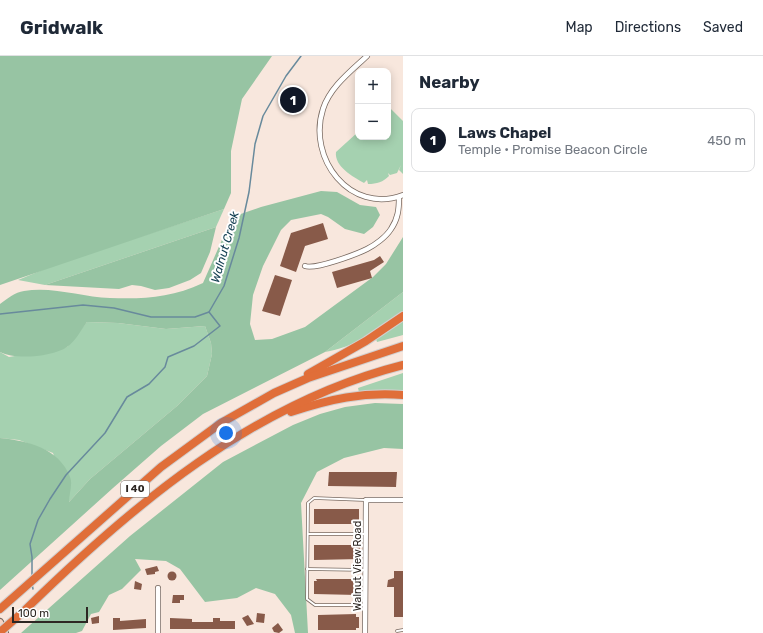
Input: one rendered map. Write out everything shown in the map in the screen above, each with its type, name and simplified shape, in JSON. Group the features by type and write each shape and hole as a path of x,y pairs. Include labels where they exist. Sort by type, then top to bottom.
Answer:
{"highway":[{"path":"274,393 366,341 403,316"},
{"name":"I 40","path":"0,609 161,467 221,423 274,393 338,367 403,346"},
{"name":"I 40","path":"0,632 129,515 174,478 236,437 262,422 340,386 403,365"},
{"path":"262,422 320,402 357,395 403,395"}],"street":[{"path":"305,266 317,267 367,249 390,231 398,214 401,196 376,198 352,190 333,174 323,156 321,148 320,123 327,99 342,80 368,56"},
{"path":"366,500 403,500"},
{"name":"Walnut View Road","path":"365,633 366,500"},
{"path":"158,588 158,633"},
{"path":"0,622 5,633"}],"lane":[{"path":"366,500 314,498 308,502 306,599 315,605 366,605"},
{"path":"308,534 366,534"},
{"path":"307,569 366,570"},
{"path":"397,631 403,630"}],"green space":[{"path":"0,56 272,56 242,99 231,151 231,193 224,209 0,285"},
{"path":"391,109 403,121 403,174 399,170 401,165 397,173 390,175 388,173 389,176 382,181 368,184 367,180 364,183 341,166 336,157 336,152 355,135 355,140 391,140"},
{"path":"321,191 337,192 360,205 376,207 380,215 373,227 364,234 345,229 321,214 291,220 281,230 263,266 253,295 250,324 255,340 272,339 305,327 373,277 386,264 403,237 403,292 325,352 203,414 161,446 0,590 0,438 32,444 58,459 65,467 71,480 69,502 90,479 177,406 207,376 212,354 211,343 205,326 166,329 118,323 87,322 78,336 67,347 43,355 24,357 15,356 0,352 0,304 17,293 35,290 56,291 110,298 146,298 180,292 203,283 232,217 261,207"},
{"path":"224,209 216,227 45,285 18,280 52,266"},
{"path":"216,227 210,252 201,273 190,280 169,288 155,290 132,285 119,289 45,285"},
{"path":"403,292 403,311 386,325 367,337 346,347 325,352"},
{"path":"403,319 403,335 377,342 376,339"},
{"path":"87,322 118,323 166,329 205,326 211,343 212,354 207,376 177,406 90,479 69,502 53,453 19,440 0,438 0,352 9,357 67,347"},
{"path":"403,373 403,391 359,392 358,388"},
{"path":"375,403 403,404 403,449 384,448 344,458 317,472 301,503 308,633 295,633 291,615 275,594 256,588 237,598 205,602 180,569 166,561 135,559 141,570 122,589 109,595 99,612 91,614 82,631 76,633 21,633 130,536 223,462 293,425 320,414 345,407"}],"building":[{"path":"323,223 328,239 305,246 296,272 280,266 291,233"},
{"path":"380,256 384,262 370,271 372,278 337,288 332,272 374,260"},
{"path":"275,275 292,280 280,316 262,311"},
{"path":"329,472 397,472 396,487 328,486"},
{"path":"314,509 359,509 359,524 314,524"},
{"path":"314,545 360,545 360,559 314,560"},
{"path":"157,566 159,571 155,572 155,574 147,575 145,569"},
{"path":"172,571 177,576 172,581 167,576"},
{"path":"394,571 403,571 403,617 394,617 394,587 387,587 388,580 394,578"},
{"path":"316,579 357,579 357,581 359,581 360,593 356,593 357,595 314,594 314,581 317,581"},
{"path":"135,581 142,584 141,590 134,589"},
{"path":"173,595 184,595 184,600 180,600 180,603 172,603"},
{"path":"257,613 265,614 264,623 256,622"},
{"path":"356,614 356,617 359,617 359,628 356,628 356,630 318,630 318,615"},
{"path":"248,615 254,624 247,626 242,618"},
{"path":"99,616 99,623 92,624 91,618"},
{"path":"113,618 120,618 120,621 146,619 146,628 113,630"},
{"path":"170,618 192,619 192,622 213,622 213,618 220,618 220,621 235,621 235,629 170,629"},
{"path":"278,623 283,630 279,633 274,632 272,628"}],"waterway":[{"name":"Walnut Creek","path":"0,314 83,305 114,308 151,317 195,317 209,312 224,286 239,238 249,192 255,144 263,116 286,76 301,56"},
{"path":"32,576 30,544 38,520 66,475 105,433 127,397 149,384 165,367 168,357 194,346 220,326 209,312"},
{"path":"32,584 33,589"}],"place":[{"name":"Laws Chapel","path":"293,100"}]}
